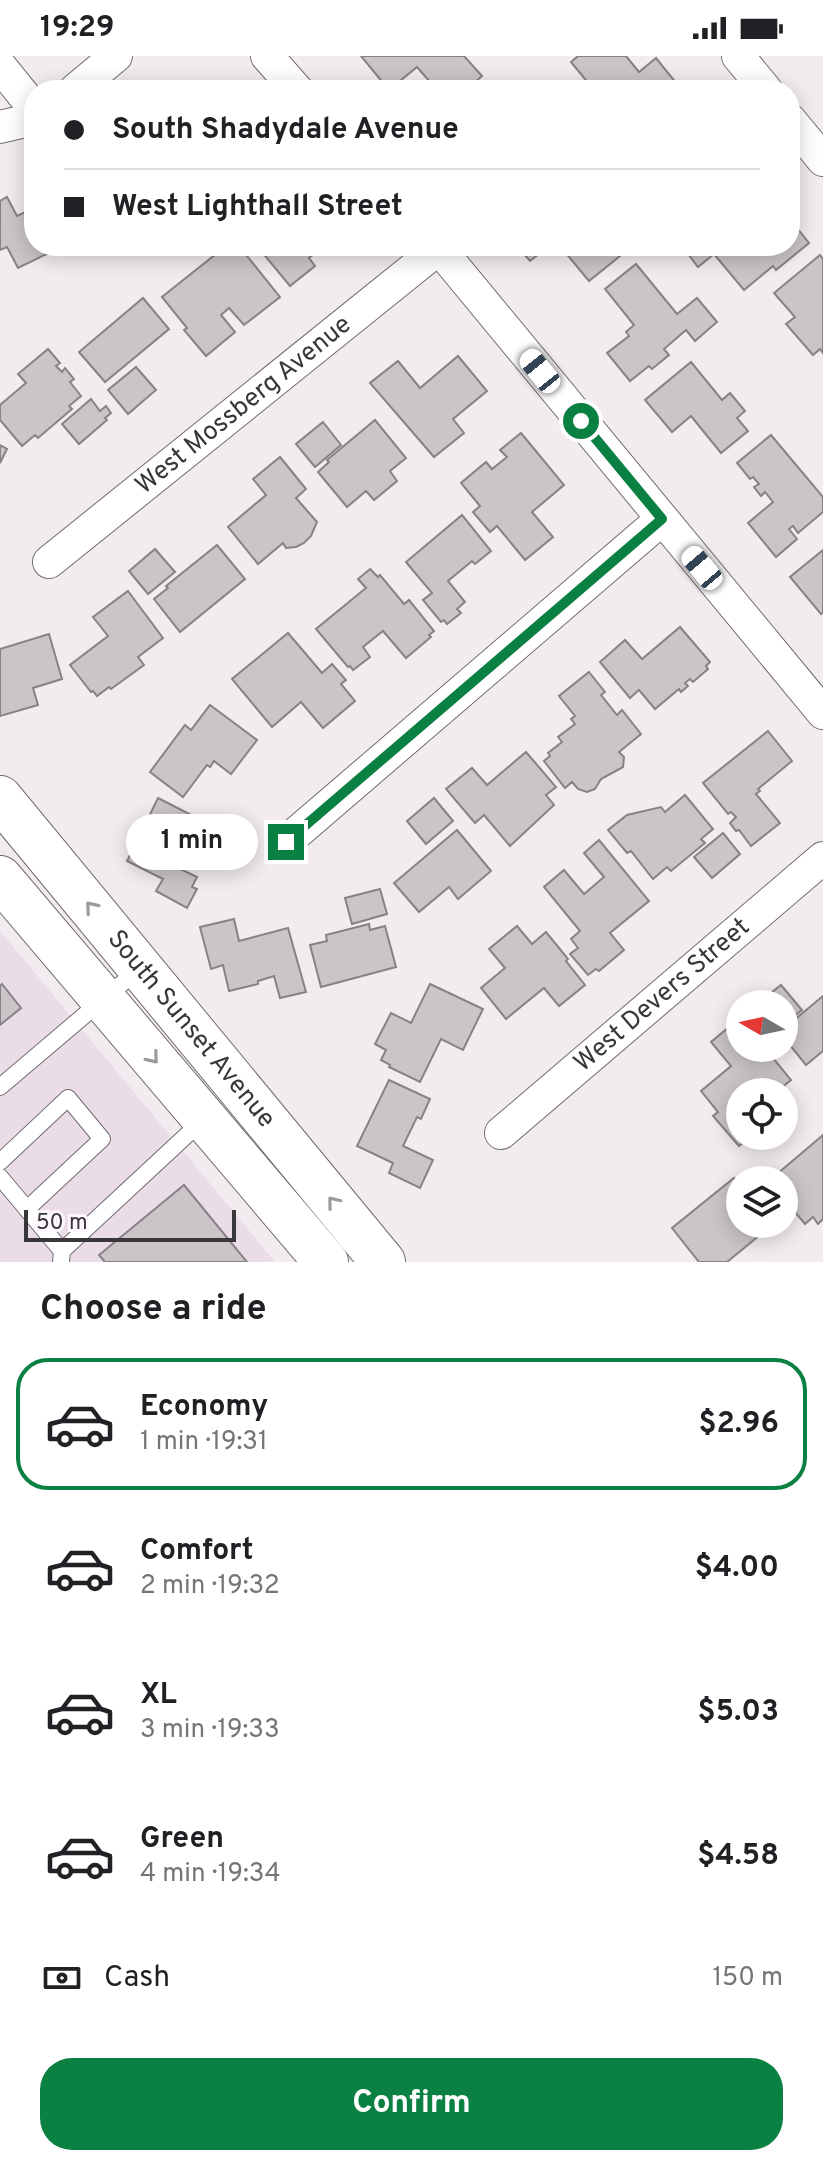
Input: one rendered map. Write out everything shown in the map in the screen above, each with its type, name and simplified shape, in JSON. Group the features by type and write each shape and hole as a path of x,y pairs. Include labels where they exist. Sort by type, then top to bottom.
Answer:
{"main road":[{"name":"South Sunset Avenue","path":"0,798 383,1262"},
{"name":"South Sunset Avenue","path":"0,878 326,1262"}],"street":[{"path":"87,80 116,56"},
{"path":"267,56 288,80"},
{"path":"738,56 758,80"},
{"path":"0,66 24,96"},
{"path":"0,127 24,121"},
{"path":"800,132 823,160"},
{"name":"West Mossberg Avenue","path":"49,562 427,256"},
{"path":"445,256 823,713"},
{"path":"286,842 662,519"},
{"name":"West Devers Street","path":"501,1133 823,858"}],"lane":[{"path":"0,1087 141,967"},
{"path":"0,1162 68,1098 102,1139 27,1209"},
{"path":"0,1177 62,1256 204,1119"}],"shaded area":[{"path":"0,931 158,1121 275,1262 0,1262"}],"building":[{"path":"361,56 464,56 482,76 477,80 428,80 417,67 401,80 381,80"},
{"path":"578,56 626,56 639,72 656,58 674,80 586,80 571,62"},
{"path":"7,197 17,216 24,213 24,256 43,256 18,268 7,247 0,250 0,201"},
{"path":"800,232 809,243 800,250"},
{"path":"820,255 823,259 823,353 820,349 813,355 786,324 795,317 774,293"},
{"path":"213,256 247,256 280,297 244,325 229,308 221,315 235,332 206,356 162,297"},
{"path":"265,256 311,256 309,258 315,266 290,286"},
{"path":"568,256 620,256 589,281"},
{"path":"690,256 712,256 698,267"},
{"path":"716,256 793,256 776,270 773,266 744,290"},
{"path":"636,264 677,314 697,298 717,322 695,341 686,330 664,349 669,355 630,381 607,353 629,336 626,332 634,325 605,289"},
{"path":"143,298 169,329 105,382 79,352"},
{"path":"48,349 60,363 56,366 62,372 65,368 74,379 70,382 81,396 69,406 72,409 38,438 35,435 22,446 0,420 0,405 26,383 18,374"},
{"path":"458,356 487,391 453,419 464,433 434,457 370,383 398,361 420,388"},
{"path":"691,362 722,400 730,393 745,411 737,418 748,431 721,453 691,416 672,432 645,400"},
{"path":"136,367 156,390 128,414 108,390"},
{"path":"91,399 100,411 106,406 111,413 79,444 62,424"},
{"path":"375,420 406,458 390,471 397,481 374,500 366,491 347,507 318,472 329,462 327,460"},
{"path":"323,422 341,445 315,467 296,444"},
{"path":"521,433 564,485 532,512 553,537 525,560 497,526 490,532 473,512 480,506 461,483 486,462 492,469 507,457 500,450"},
{"path":"771,435 823,497 823,512 798,533 793,526 789,529 797,539 776,557 748,523 773,502 765,492 761,496 754,487 759,484 753,477 750,479 737,463"},
{"path":"0,445 7,449 0,463"},
{"path":"280,457 306,489 296,498 317,522 304,543 286,548 283,543 258,564 228,527 266,495 253,479"},
{"path":"462,515 491,551 475,564 472,561 448,581 465,602 457,609 461,613 447,624 444,620 441,622 423,600 432,593 406,562"},
{"path":"217,545 245,579 180,632 154,599"},
{"path":"155,549 175,572 148,594 129,571"},
{"path":"823,550 823,613 821,614 790,577"},
{"path":"370,569 378,577 380,575 404,604 409,600 434,631 406,658 383,631 363,647 370,657 353,670 316,629 366,588 358,579"},
{"path":"128,591 163,638 138,657 144,665 97,696 70,665 108,636 93,617"},
{"path":"680,627 710,662 706,666 708,669 693,682 690,679 681,692 679,689 655,709 639,690 630,698 600,662 625,640 642,659"},
{"path":"288,633 322,673 332,664 346,680 341,684 355,701 323,728 301,702 272,727 232,679"},
{"path":"49,634 62,679 33,688 38,705 0,716 0,649"},
{"path":"589,672 605,692 601,695 617,715 622,710 641,734 619,752 624,757 623,767 601,779 595,789 587,792 578,789 572,782 565,788 544,761 550,756 548,753 562,742 558,737 575,724 571,719 575,716 559,696"},
{"path":"210,705 257,740 231,774 214,761 210,767 207,765 183,797 150,772 185,725 191,730"},
{"path":"768,731 792,761 758,789 760,791 756,794 780,823 751,846 730,823 736,817 731,812 728,814 703,783"},
{"path":"526,752 556,787 546,795 554,805 510,846 484,815 475,823 446,789 472,768 487,785"},
{"path":"685,795 713,829 701,839 705,843 671,871 667,867 653,879 631,851 627,853 608,830 627,815 661,807 665,812"},
{"path":"158,798 199,819 189,838 185,836 170,864 197,877 192,887 197,889 187,908 156,891 163,879 127,861"},
{"path":"434,798 453,821 426,844 407,821"},
{"path":"457,830 491,871 458,899 449,887 419,912 394,883"},
{"path":"723,833 740,854 712,878 694,857"},
{"path":"599,840 649,901 610,933 624,950 599,971 596,969 588,975 570,954 578,948 571,939 580,931 544,887 564,870 584,894 604,877 584,853"},
{"path":"380,889 387,914 352,924 345,898"},
{"path":"234,919 239,941 288,928 306,992 280,998 274,976 258,981 258,984 229,991 223,965 211,969 200,927"},
{"path":"369,924 370,930 385,926 396,967 321,987 310,945 327,941 326,935"},
{"path":"517,926 532,944 546,932 585,985 559,1006 544,988 506,1019 481,988 505,968 489,949"},
{"path":"2,984 21,1008 0,1025 0,986"},
{"path":"430,984 483,1009 463,1050 441,1039 420,1082 389,1067 381,1060 386,1050 375,1044 391,1013 411,1023"},
{"path":"823,996 823,1051 806,1065 798,1055 798,1017"},
{"path":"726,1030 726,1060 711,1042"},
{"path":"728,1062 776,1062 789,1078 726,1078 726,1131 713,1116 718,1112 701,1091 731,1066"},
{"path":"389,1080 430,1099 403,1146 433,1160 420,1188 389,1173 393,1163 357,1146"},
{"path":"823,1135 823,1219 818,1224 813,1217 805,1224 798,1216 798,1166 786,1166"},
{"path":"726,1184 726,1238 756,1238 727,1262 699,1262 672,1228"},
{"path":"184,1185 247,1262 105,1262 99,1255"}],"route":[{"path":"286,842 662,519 581,421"}]}
